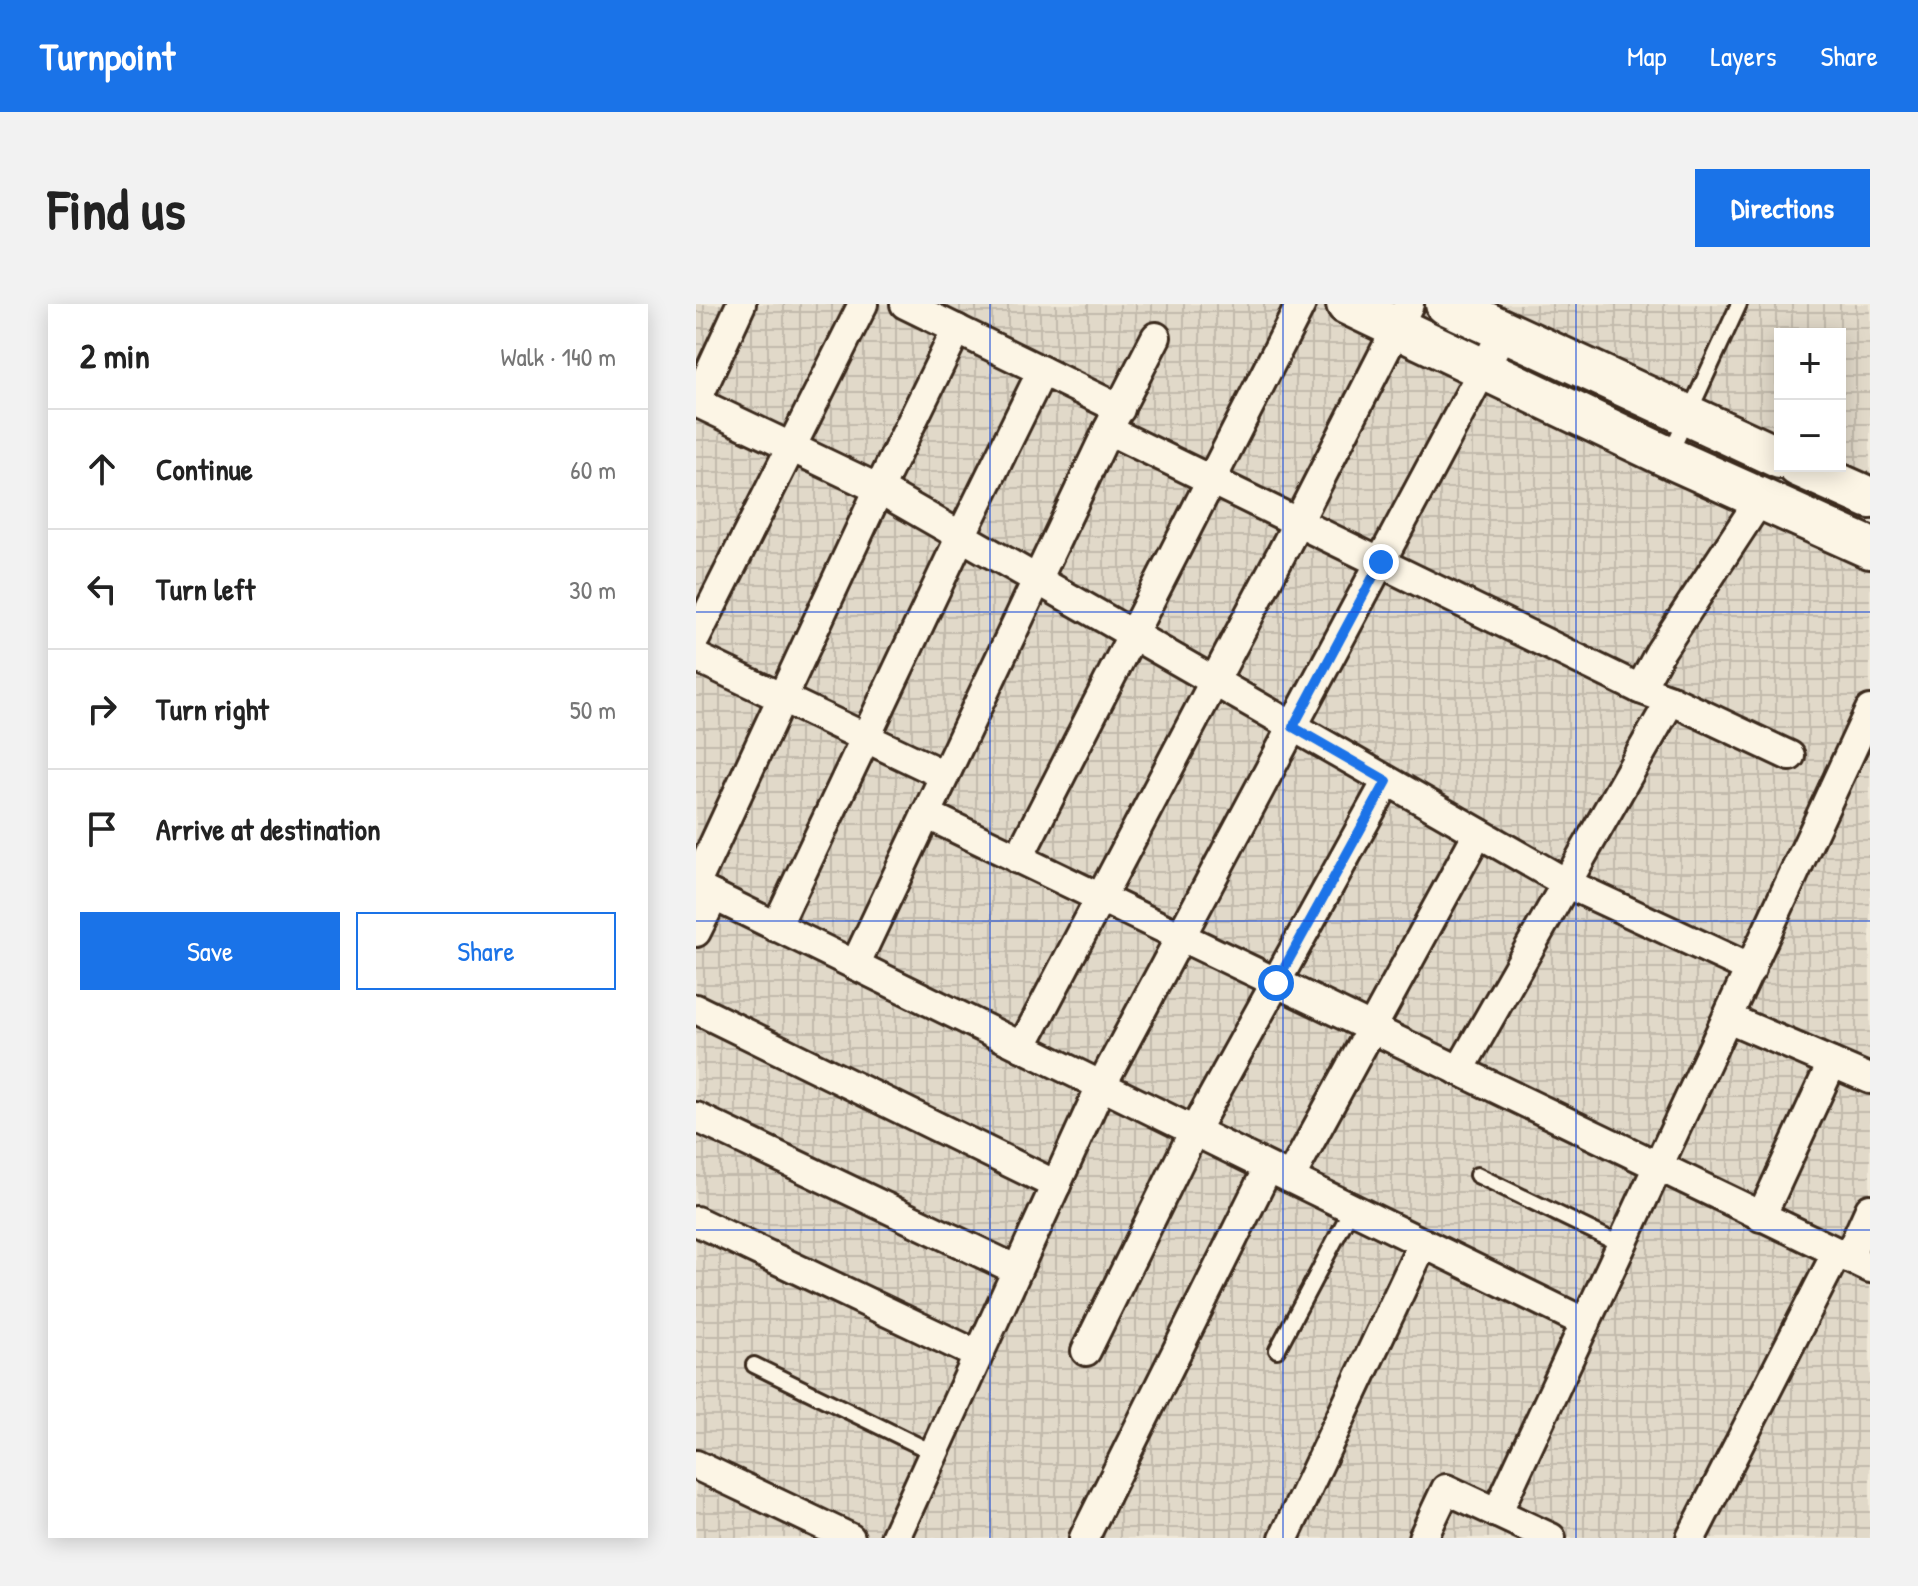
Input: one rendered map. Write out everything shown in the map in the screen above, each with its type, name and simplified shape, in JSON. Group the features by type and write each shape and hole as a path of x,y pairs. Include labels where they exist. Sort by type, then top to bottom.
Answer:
{"main road":[{"path":"1347,304 1403,316 1483,369 1870,548"},
{"path":"1446,304 1774,455"},
{"path":"1812,472 1870,498"}],"street":[{"path":"741,304 696,402 879,489 1566,883 1751,969"},
{"path":"696,637 863,304"},
{"path":"905,304 1042,371 1211,481 1640,689 1671,700 1790,756"},
{"path":"1018,859 1301,304"},
{"path":"1022,1047 1403,316"},
{"path":"696,932 702,889 782,698 957,329"},
{"path":"895,1538 1101,1086 1503,332"},
{"path":"855,965 1156,337"},
{"path":"776,927 1042,371"},
{"path":"1640,689 1660,652 1761,498"},
{"path":"696,657 944,775"},
{"path":"1459,1071 1671,700"},
{"path":"1497,1513 1870,710"},
{"path":"1086,1351 1194,1131 1387,781"},
{"path":"926,814 1851,1259"},
{"path":"1084,1538 1279,1173 1371,1029 1478,833"},
{"path":"702,889 1586,1323"},
{"path":"696,1009 1056,1185"},
{"path":"1728,1018 1870,1079"},
{"path":"1761,1217 1832,1063"},
{"path":"696,1117 1017,1270"},
{"path":"1691,1538 1851,1259 1870,1209"},
{"path":"696,1221 978,1355"},
{"path":"1284,1538 1423,1243"},
{"path":"696,1465 850,1538"},
{"path":"1423,1538 1446,1489 1551,1538"}],"lane":[{"path":"1668,457 1739,304"},
{"path":"1477,1175 1622,1245"},
{"path":"1277,1350 1352,1208"},
{"path":"754,1365 934,1453"}],"shaded area":[{"path":"696,304 1870,304 1870,1538 696,1538"}],"route":[{"path":"1276,983 1387,781 1293,727 1381,562"}]}
